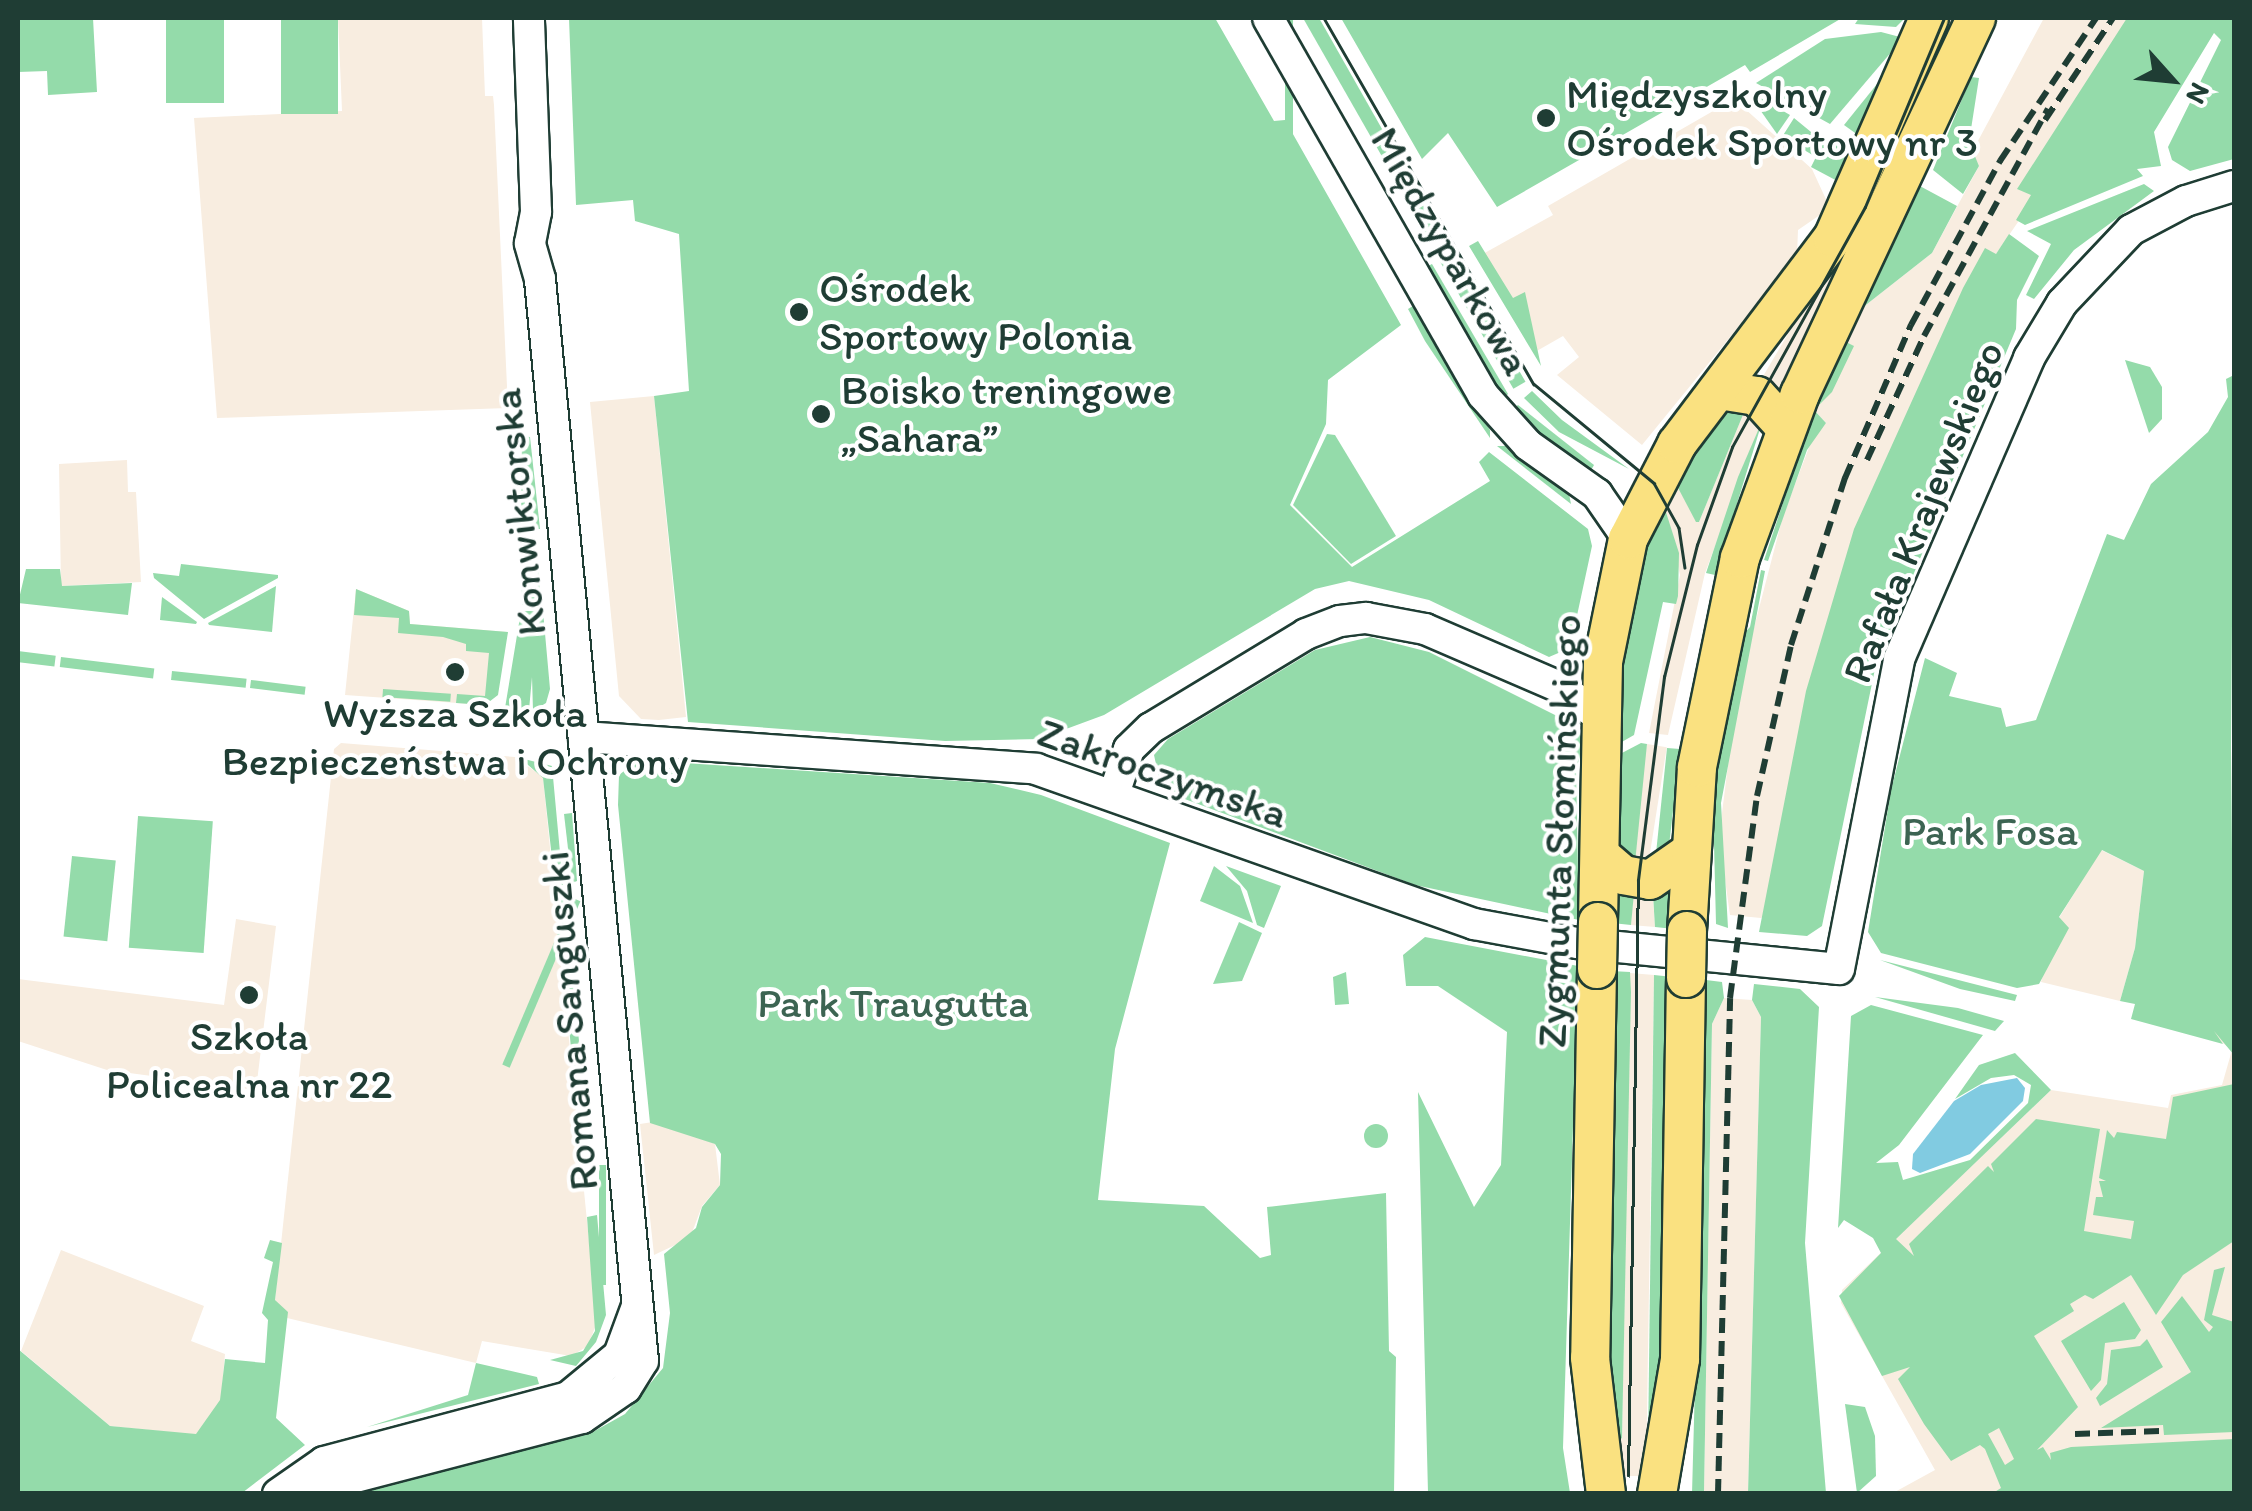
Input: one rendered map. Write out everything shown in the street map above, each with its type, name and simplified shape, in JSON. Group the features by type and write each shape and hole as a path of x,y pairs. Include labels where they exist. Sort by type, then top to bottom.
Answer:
{"main road":[{"name":"Zygmunta Słomińskiego","path":"1606,1494 1590,1358 1603,662 1628,539 1650,491 1719,390 1834,238 1930,18"},
{"path":"1657,1494 1680,1359 1689,853 1700,740 1722,623 1786,428 1976,18"},
{"path":"1719,390 1757,396 1786,428"},
{"path":"1600,855 1624,875 1650,880 1689,853"}],"street":[{"name":"Konwiktorska","path":"529,18 536,212 530,243 540,279 584,737"},
{"name":"Międzyparkowa","path":"1268,18 1483,395 1528,445 1597,494 1628,539"},
{"name":"Rafała Krajewskiego","path":"1839,969 1900,659 2031,354 2062,303 2131,230 2186,200 2234,186"},
{"path":"1597,494 1650,491"},
{"path":"1114,794 1139,737 1306,634 1340,621 1400,621 1562,688 1602,719"},
{"path":"1562,688 1603,662"},
{"name":"Zakroczymska","path":"584,737 992,762 1114,794 1437,914 1518,934 1839,969"},
{"name":"Romana Sanguszki","path":"319,1494 344,1480 582,1418 626,1388 643,1360 584,737"},
{"name":"Romana Sanguszki","path":"278,1494 324,1462 568,1397 619,1355 638,1298"}],"shaded area":[{"path":"338,18 482,18 485,96 493,96 494,105 508,408 217,418 194,118 342,111"},
{"path":"1939,18 1960,18 1779,389 1762,378 1836,253"},
{"path":"2044,18 2158,18 1996,254 1773,909 1761,918 1730,915 1719,837 1737,693 1783,516 1813,437 1826,423 1814,410 1853,346 1844,341 1862,308 1932,253 1979,166 1972,152"},
{"path":"1734,99 1812,169 1830,208 1798,230 1797,255 1642,445 1557,375 1579,357 1563,336 1535,352 1481,255 1553,215 1548,206"},
{"path":"654,396 686,717 659,720 641,719 619,696 590,402"},
{"path":"1745,410 1763,419 1705,573 1668,735 1649,733 1680,575 1664,505 1676,484 1699,522"},
{"path":"127,460 128,492 136,492 141,582 61,586 59,464"},
{"path":"356,589 409,611 410,624 508,632 485,705 345,695"},
{"path":"341,743 515,757 543,777 597,1322 588,1346 571,1356 482,1341 476,1363 287,1318 275,1300 334,749"},
{"path":"1647,744 1667,747 1648,866 1628,863"},
{"path":"2101,850 2144,871 2135,948 2120,1001 2041,982 2059,918"},
{"path":"1633,896 1653,897 1655,927 1631,925"},
{"path":"2234,915 2234,1450 2054,1459 1993,1493 1893,1493 1935,1470 1841,1303 1842,1290 2051,1090 2168,1108 2171,1095 2222,1085 2232,1050 2183,1013"},
{"path":"236,919 276,926 256,1090 107,1070 18,1041 18,979 224,1005"},
{"path":"1630,973 1654,975 1646,1476 1620,1476 1613,1446 1622,1438"},
{"path":"1724,998 1752,1000 1761,1017 1748,1493 1704,1494 1712,1024"},
{"path":"659,1121 715,1144 720,1185 702,1206 690,1238 654,1255 640,1124"},
{"path":"61,1250 204,1306 191,1341 225,1354 221,1400 197,1435 110,1426 21,1351"}],"green space":[{"path":"18,18 93,18 97,92 48,95 47,71 18,72"},
{"path":"166,18 224,18 224,103 166,103"},
{"path":"281,18 338,18 338,114 281,114"},
{"path":"569,18 1215,18 1274,121 1285,120 1401,325 1328,380 1326,424 1290,505 1352,567 1490,481 1479,462 1489,452 1588,529 1592,546 1570,648 1549,657 1429,600 1349,581 1315,589 1104,715 1039,739 945,741 688,722 654,396 689,391 679,234 635,221 633,200 576,205"},
{"path":"1285,18 1293,18 1293,215 1285,215"},
{"path":"1303,18 1319,18 1327,32 1407,173 1396,181"},
{"name":"Międzyszkolny Ośrodek Sportowy nr 3","path":"1341,18 1842,18 1750,72 1745,65 1497,207 1448,133 1422,159"},
{"path":"1859,18 1905,18 1896,27 1855,24"},
{"path":"2127,18 2234,18 2234,159 2190,171 2172,160 2168,147 2221,40 2214,33 2154,132 2161,166 2137,169 2143,176 2025,225 2016,220 2031,195 2017,189"},
{"path":"1881,32 1900,37 1899,43 1830,124 1756,83 1825,39"},
{"path":"1971,77 1979,78 1969,142 1979,166 1963,194 1933,170"},
{"path":"1877,84 1884,89 1862,138 1844,125"},
{"path":"1754,94 1790,115 1777,134 1751,97"},
{"path":"1794,118 1822,141 1856,151 1841,183 1811,167 1816,157 1782,137"},
{"path":"1411,180 1439,235 1429,241 1400,189"},
{"path":"2144,184 2154,191 2074,250 2034,299 2026,295 2051,244 2027,231"},
{"path":"1918,185 1957,206 1932,253 1862,308 1851,331"},
{"path":"2009,234 2039,256 2017,300 2016,329 1876,664 1822,926 1807,936 1759,932 1806,691 1854,529 1963,288 1985,248 1996,254"},
{"path":"1478,241 1513,298 1525,292 1541,366 1469,246"},
{"path":"1450,251 1526,382 1513,389 1438,258"},
{"path":"1432,264 1508,394 1504,398 1426,267"},
{"path":"1413,306 1490,430 1490,438 1425,341 1408,309"},
{"path":"1846,342 1854,346 1832,392 1814,410"},
{"path":"2125,360 2150,367 2162,387 2162,419 2149,433"},
{"name":"Park Fosa","path":"2234,375 2234,1055 2214,1031 2223,1044 2131,1019 2135,1004 2120,1001 2135,948 2144,871 2102,850 2059,917 2069,928 2039,984 2017,988 1881,953 1868,932 1891,790 1925,658 1957,673 1949,696 2001,708 2006,727 2036,720 2107,534 2124,540 2151,484 2208,432 2228,397 2226,379"},
{"path":"1532,391 1562,420 1629,469 1559,432 1524,398"},
{"path":"1518,405 1594,465 1590,472 1546,443 1512,410"},
{"path":"1747,405 1696,522 1676,484 1726,411"},
{"path":"1814,410 1826,423 1807,450 1768,561 1764,560"},
{"path":"1763,419 1715,575 1706,573 1738,477"},
{"path":"1327,434 1335,435 1396,536 1351,564 1293,505"},
{"path":"522,436 530,437 540,529 521,529"},
{"path":"1497,446 1507,446 1569,494 1571,504"},
{"path":"1664,506 1679,553 1678,596 1676,604 1663,602 1634,735 1620,743 1622,655 1639,568"},
{"path":"521,546 530,546 532,565 538,565 541,605 522,605"},
{"path":"181,564 278,578 204,619 154,578 153,573 179,576"},
{"path":"26,569 60,569 62,586 132,583 128,615 18,603"},
{"path":"1761,570 1765,571 1721,803 1728,928 1716,924 1713,804 1738,640 1750,627"},
{"path":"276,586 272,632 209,625 208,623"},
{"path":"356,589 409,611 410,624 508,632 498,695 485,705 456,703 457,694 485,696 489,653 466,651 466,644 443,637 398,633 399,618 354,615"},
{"path":"162,597 197,622 196,624 160,620"},
{"path":"521,611 543,611 550,689 546,703 533,711 532,677 529,710 505,708"},
{"path":"1370,637 1429,652 1577,726 1583,745 1576,770 1579,920 1415,885 1174,795 1160,783 1154,755 1168,739 1315,650"},
{"path":"18,651 56,656 54,667 18,662"},
{"path":"61,657 154,668 153,678 60,667"},
{"path":"172,671 247,679 246,688 171,680"},
{"path":"251,680 306,687 305,695 250,688"},
{"path":"383,689 451,694 450,702 382,697"},
{"path":"1641,743 1647,744 1635,863 1619,843 1620,754"},
{"path":"1667,748 1680,749 1669,846 1655,863"},
{"path":"520,758 552,766 563,885 555,885 543,778"},
{"name":"Park Traugutta","path":"638,760 990,783 1041,795 1170,843 1115,1049 1098,1200 1204,1206 1260,1258 1271,1255 1267,1207 1386,1193 1389,1351 1396,1357 1394,1493 362,1493 591,1433 625,1414 663,1368 670,1313 664,1254 696,1228 702,1207 720,1185 721,1154 715,1144 650,1123 618,805 619,775"},
{"path":"572,813 577,881 572,883 564,814"},
{"path":"138,816 213,821 204,953 129,948"},
{"path":"72,856 116,861 107,941 64,937"},
{"path":"1214,866 1240,886 1253,923 1200,901"},
{"path":"1226,866 1281,886 1264,928 1257,925 1247,891"},
{"path":"1611,883 1634,893 1631,925 1612,923"},
{"path":"1676,884 1674,929 1655,927 1653,894"},
{"path":"564,898 583,1079 574,1080 557,899"},
{"path":"573,898 580,901 510,1068 502,1065"},
{"path":"1239,922 1262,933 1242,981 1213,984"},
{"path":"1425,937 1578,966 1563,1448 1570,1493 1428,1493 1418,1092 1474,1207 1501,1165 1507,1032 1438,986 1406,986 1403,955"},
{"path":"1880,960 2017,995 2015,1001 1960,989"},
{"path":"1611,971 1630,972 1631,992 1622,1438 1613,1446 1608,1425"},
{"path":"1346,972 1349,1004 1335,1005 1333,977"},
{"path":"1654,975 1673,977 1667,1363 1648,1444"},
{"path":"1706,980 1722,982 1724,998 1712,1024 1704,1493 1692,1494"},
{"path":"1754,984 1800,989 1819,1007 1805,1243 1826,1493 1748,1493 1761,1017 1752,1000"},
{"path":"1875,997 1958,1008 2004,1021 1995,1031"},
{"path":"1871,1005 1983,1035 1899,1145 1876,1163 1898,1162 1903,1180 1970,1160 2028,1103 2031,1085 2014,1075 1991,1078 1955,1099 1979,1065 2015,1053 2051,1090 1896,1239 1914,1256 1909,1244 1988,1166 1994,1172 1991,1164 2036,1119 2100,1129 2084,1231 2131,1239 2134,1221 2093,1215 2096,1197 2103,1197 2099,1181 2106,1181 2099,1178 2107,1130 2114,1138 2117,1132 2166,1139 2173,1097 2234,1084 2234,1241 2183,1275 2156,1315 2131,1275 2093,1299 2085,1295 2070,1304 2074,1311 2034,1336 2078,1407 2037,1450 2043,1447 2051,1460 2050,1453 2071,1447 2234,1439 2234,1493 1993,1493 2001,1488 1985,1449 1980,1445 1951,1461 1924,1424 1898,1379 1910,1367 1882,1376 1839,1296 1881,1253 1873,1238 1844,1220 1838,1228 1851,1016","holes":["1999,1428 2014,1459 2005,1465 1988,1434"]},
{"path":"1376,1124 1388,1136 1376,1148 1364,1136"},
{"path":"599,1165 606,1165 606,1285 599,1285"},
{"path":"597,1215 606,1315 596,1342 576,1366 550,1360 583,1351 595,1331 587,1217"},
{"path":"270,1240 282,1243 275,1300 288,1312 276,1418 305,1445 242,1493 18,1493 18,1349 110,1426 196,1434 220,1400 225,1359 265,1363 268,1320 262,1313 273,1262 264,1258"},
{"path":"2225,1267 2212,1315 2234,1322 2234,1432 2164,1435 2163,1425 2101,1428 2191,1372 2161,1322 2182,1296 2209,1332 2213,1327 2204,1320 2214,1270"},
{"path":"2124,1302 2141,1330 2135,1339 2105,1343 2101,1380 2091,1391 2061,1341"},
{"path":"2147,1339 2163,1367 2100,1406 2096,1398 2107,1384 2111,1350 2140,1346"},
{"path":"476,1363 537,1377 539,1384 367,1427 468,1395"},
{"path":"1845,1404 1865,1407 1875,1436 1876,1476 1857,1493"}],"water":[{"path":"2017,1078 2025,1088 2023,1101 1970,1154 1920,1173 1912,1169 1913,1154 1954,1101 1981,1085"}],"tram line":[{"path":"1324,18 1534,384 1654,483 1679,528 1685,568"},
{"path":"1628,1476 1638,880 1664,677 1697,545 1732,447 1865,207 1944,18"}],"railway":[{"path":"1718,1494 1730,998 1757,796 1791,645 1845,478 1911,325 2000,161 2096,18"},
{"path":"2045,120 2113,18"},
{"path":"1867,460 1924,336 2048,109"},
{"path":"2075,1434 2160,1431"}],"place":[{"name":"Międzyszkolny Ośrodek Sportowy nr 3","path":"1546,118"},
{"name":"Ośrodek Sportowy Polonia","path":"799,312"},
{"name":"Boisko treningowe „Sahara”","path":"821,414"},
{"name":"Wyższa Szkoła Bezpieczeństwa i Ochrony","path":"455,672"},
{"name":"Szkoła Policealna nr 22","path":"249,995"}]}
